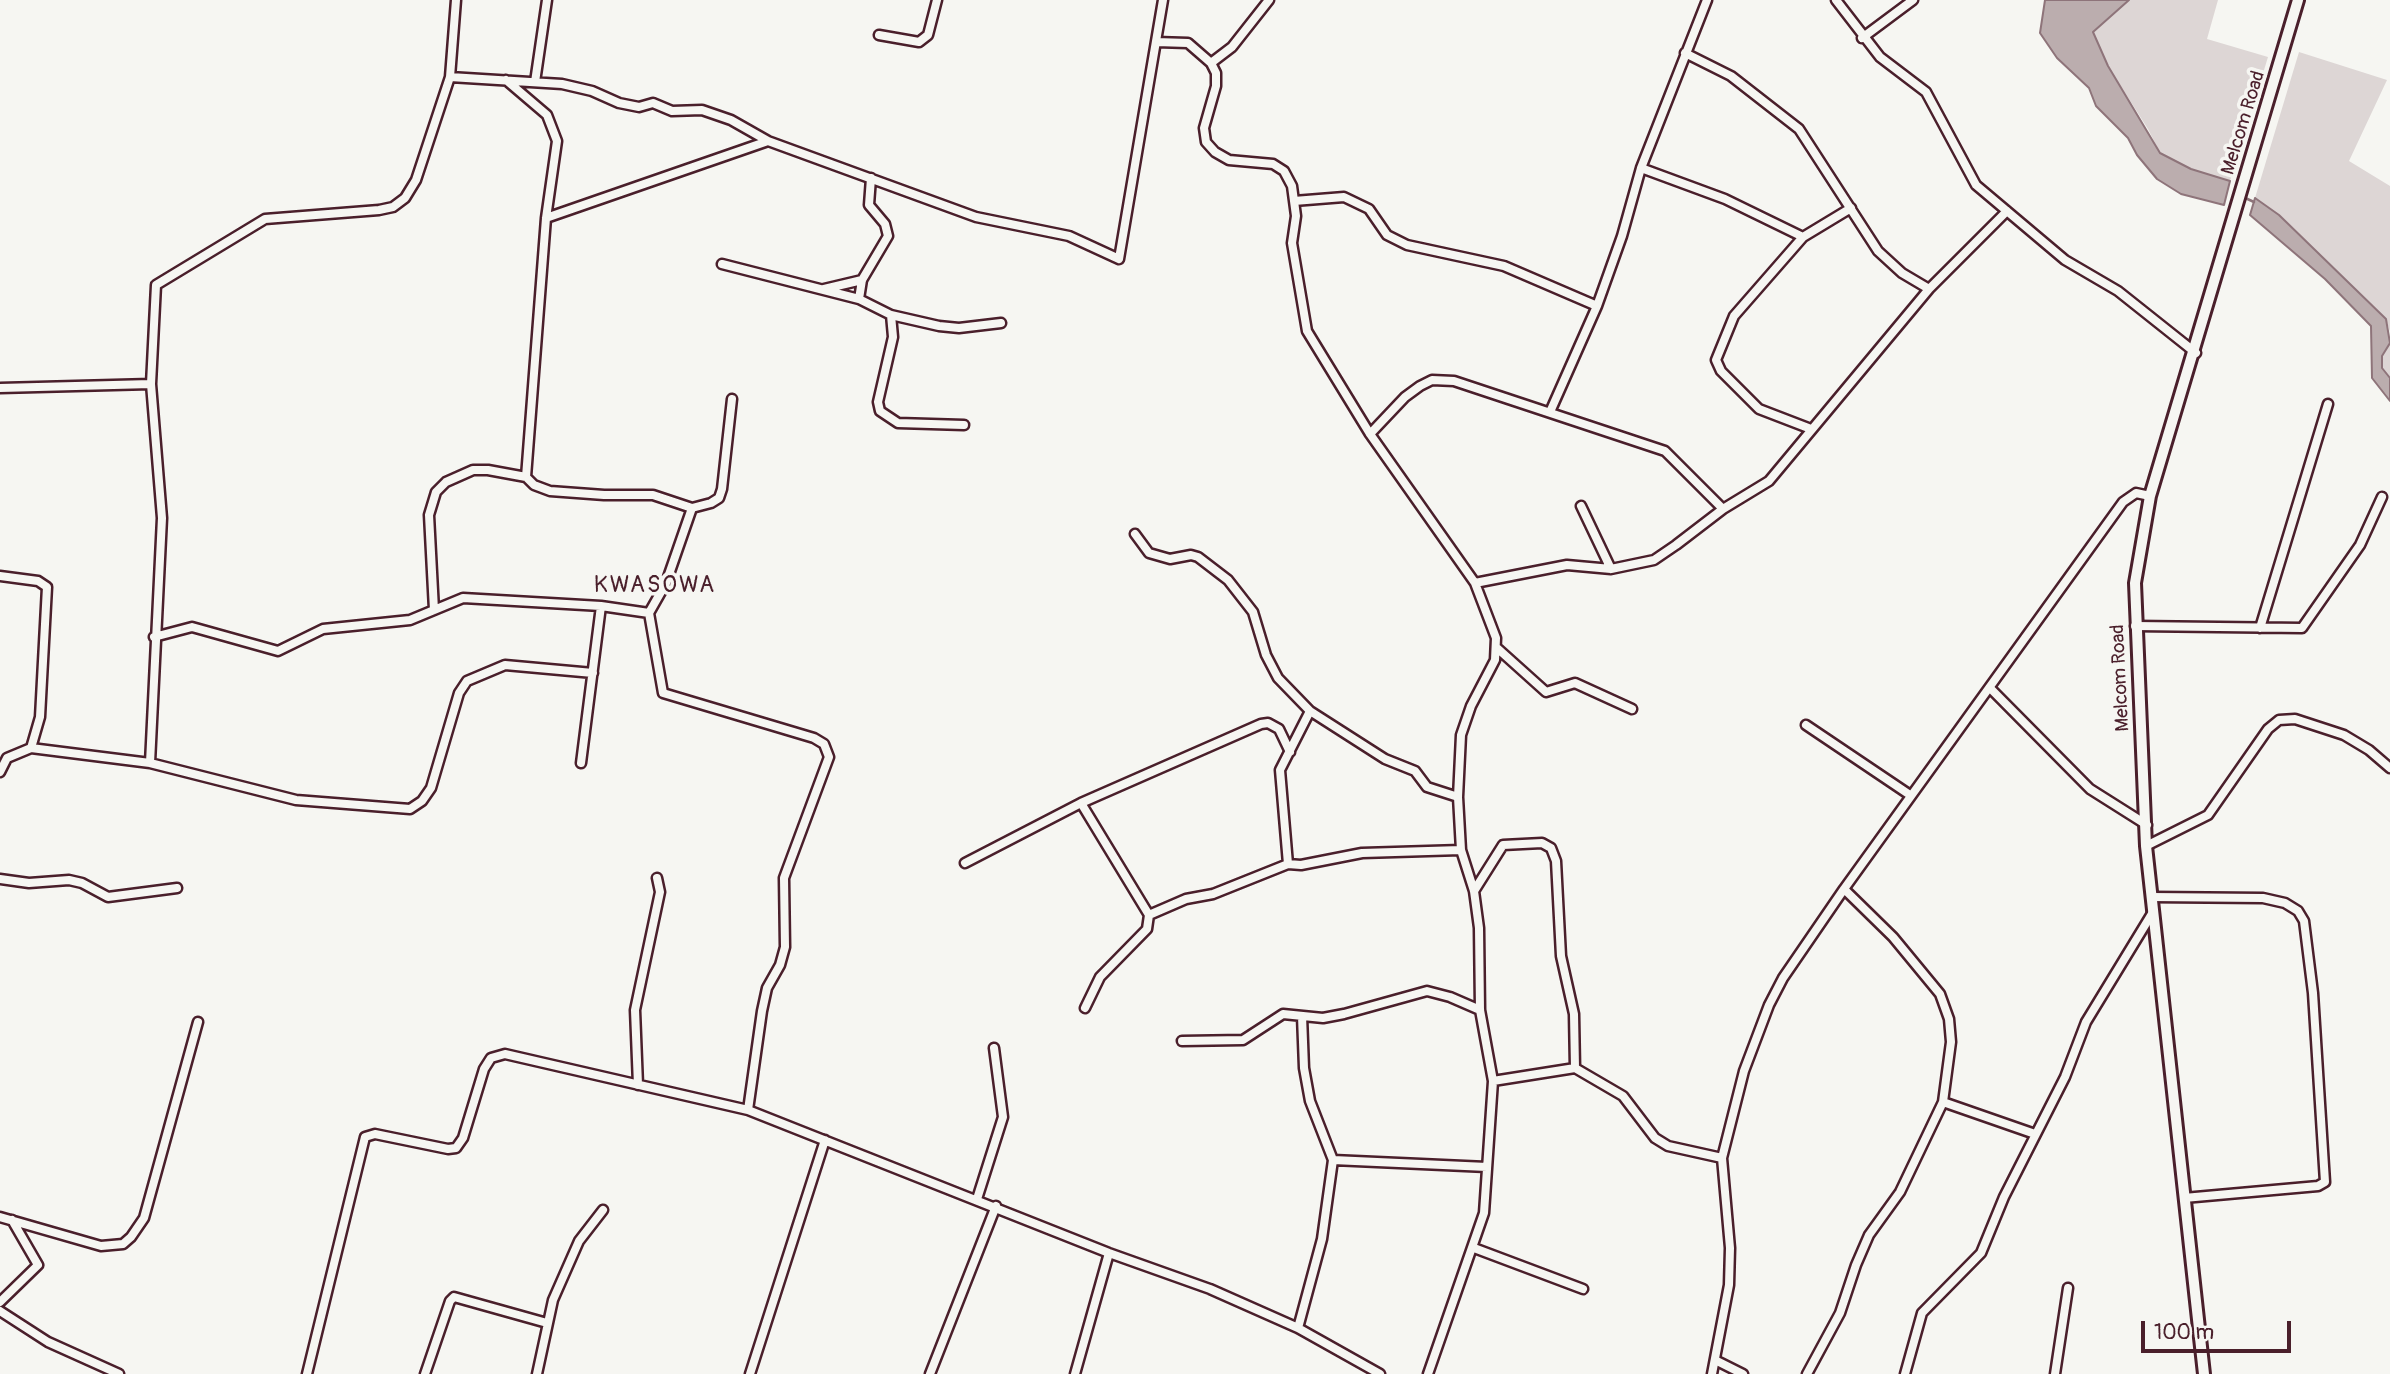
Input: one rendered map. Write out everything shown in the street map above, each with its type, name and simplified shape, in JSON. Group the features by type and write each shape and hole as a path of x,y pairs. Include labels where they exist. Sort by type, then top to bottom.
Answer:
{"main road":[{"name":"Melcom Road","path":"2204,1374 2146,846 2135,583 2150,496 2196,353 2235,210 2298,0"}],"street":[{"path":"150,763 154,637 162,518 151,384 156,285 265,219 394,207 405,198 416,180 450,77 456,0"},
{"path":"535,82 547,0"},
{"path":"879,35 919,42 928,35 937,0"},
{"path":"450,77 535,82 582,89 629,105 653,103 673,111 702,110 731,120 768,141 976,217 1069,236 1119,259 1163,0"},
{"path":"1211,63 1232,47 1269,0"},
{"path":"1550,412 1597,306 1622,236 1641,168 1707,0"},
{"path":"1836,0 1862,38 1880,57 1926,92 1976,185 2065,260 2118,291 2196,353"},
{"path":"1862,38 1913,0"},
{"path":"1156,42 1195,46 1211,63 1216,73 1216,86 1204,128 1206,142 1215,152 1229,160 1273,164 1284,171 1292,186 1296,216 1292,243 1307,331 1370,434 1475,583 1497,648 1546,692 1575,683 1632,709"},
{"path":"1685,53 1731,76 1799,129 1878,251 1902,273 1929,289"},
{"path":"506,80 547,116 557,141 546,218 526,477"},
{"path":"546,218 768,141"},
{"path":"1641,168 1725,199 1803,237"},
{"path":"859,299 862,280 888,236 885,224 869,205 871,178"},
{"path":"1294,201 1345,197 1369,209 1387,235 1407,245 1504,266 1597,306"},
{"path":"1811,429 1759,409 1721,371 1716,360 1734,316 1803,237 1851,208"},
{"path":"1475,583 1567,565 1611,569 1654,560 1723,509 1769,481 1929,289 2007,211"},
{"path":"722,264 859,299 891,315 959,328 1001,323"},
{"path":"822,290 862,280"},
{"path":"891,315 893,337 878,402 880,411 898,423 964,425"},
{"path":"1370,434 1405,397 1432,380 1443,379 1665,451 1723,509"},
{"path":"0,388 151,384"},
{"path":"434,610 429,515 436,492 459,475 473,470 526,477 534,485 550,491 653,495 692,508 719,498 732,399"},
{"path":"2260,628 2328,404"},
{"path":"1712,1374 1729,1284 1730,1248 1722,1158 1744,1071 1769,1005 1844,889 1910,795 2123,502 2136,493 2150,496"},
{"path":"2135,626 2298,629 2305,626 2360,545 2382,498"},
{"path":"1581,506 1611,569"},
{"path":"692,508 675,561 649,613 663,693 814,738 828,751 784,878 785,947 780,965 767,988 748,1110"},
{"path":"1135,534 1149,553 1170,559 1191,555 1198,557 1236,589 1253,612 1266,655 1278,678 1310,711 1385,759 1415,771 1427,786 1458,797"},
{"path":"0,576 38,581 47,587 40,717 31,748"},
{"path":"154,637 192,627 278,651 323,629 410,620 463,598 601,606 649,613"},
{"path":"581,763 601,606"},
{"path":"1428,1374 1474,1248 1483,1213 1493,1081 1480,1010 1481,970 1474,891 1461,850 1458,797 1461,735 1471,706 1490,675 1497,648"},
{"path":"0,772 7,758 31,748 150,763 296,800 410,809 422,801 431,788 459,693 467,681 505,665 593,673"},
{"path":"1990,688 2090,789 2147,825"},
{"path":"1288,864 1280,769 1310,711"},
{"path":"2146,846 2208,815 2268,729 2278,720 2295,719 2344,735 2369,750 2390,768"},
{"path":"965,863 1081,803 1261,724 1268,723 1279,729 1290,752"},
{"path":"1806,724 1910,795"},
{"path":"1081,803 1149,915 1147,929 1100,977 1085,1009"},
{"path":"1474,891 1503,845 1542,843 1551,848 1556,861 1561,956 1574,1014 1576,1068"},
{"path":"1149,915 1186,899 1213,894 1288,864 1301,865 1362,853 1461,850"},
{"path":"638,1085 635,1010 660,892 657,878"},
{"path":"0,879 29,883 68,880 82,883 108,897 177,888"},
{"path":"1807,1374 1840,1313 1869,1235 1900,1192 1943,1102 1951,1030 1940,994 1893,937 1844,889"},
{"path":"2151,897 2263,898 2291,907 2304,921 2313,992 2325,1182 2318,1186 2184,1198"},
{"path":"1905,1374 1923,1312 1980,1253 2035,1134 2065,1077 2086,1022 2153,912"},
{"path":"1182,1041 1243,1040 1283,1013 1302,1016 1344,1014 1427,991 1450,997 1480,1010"},
{"path":"1298,1328 1322,1239 1333,1160 1310,1101 1304,1068 1302,1016"},
{"path":"0,1217 101,1246 123,1244 131,1237 144,1218 198,1021"},
{"path":"977,1199 1003,1117 994,1048"},
{"path":"307,1374 365,1137 375,1134 447,1150 456,1148 463,1138 484,1069 491,1058 505,1054 748,1110 1109,1253 1210,1289 1298,1328 1380,1374"},
{"path":"1493,1081 1576,1068 1623,1096 1655,1138 1668,1146 1722,1158"},
{"path":"1943,1102 2035,1134"},
{"path":"750,1374 825,1140"},
{"path":"1333,1160 1487,1167"},
{"path":"930,1374 996,1206"},
{"path":"537,1374 553,1300 579,1241 603,1210"},
{"path":"0,1302 38,1265 12,1220"},
{"path":"1474,1248 1583,1289"},
{"path":"1075,1374 1109,1253"},
{"path":"2055,1374 2067,1288"},
{"path":"425,1374 450,1301 454,1297 547,1323"},
{"path":"0,1311 48,1342 119,1374"},
{"path":"1715,1360 1742,1374"}],"shaded area":[{"path":"2045,0 2129,0 2093,32 2108,66 2160,153 2191,169 2230,181 2224,205 2181,194 2157,179 2137,155 2128,138 2096,106 2089,88 2057,58 2040,33"},
{"path":"2129,0 2218,0 2207,39 2268,57 2230,181 2191,169 2160,153 2108,66 2093,32"},
{"path":"2299,52 2387,80 2349,161 2390,186 2390,332 2386,319 2279,215 2255,198"},
{"path":"2255,198 2279,215 2386,319 2390,343 2382,356 2382,368 2390,378 2390,401 2372,378 2371,326 2325,279 2250,215"},
{"path":"2390,343 2390,378 2382,368 2382,356"}],"waterway":[{"path":"2241,196 2254,202"}],"district":[{"name":"KWASOWA","path":"655,586"}]}
